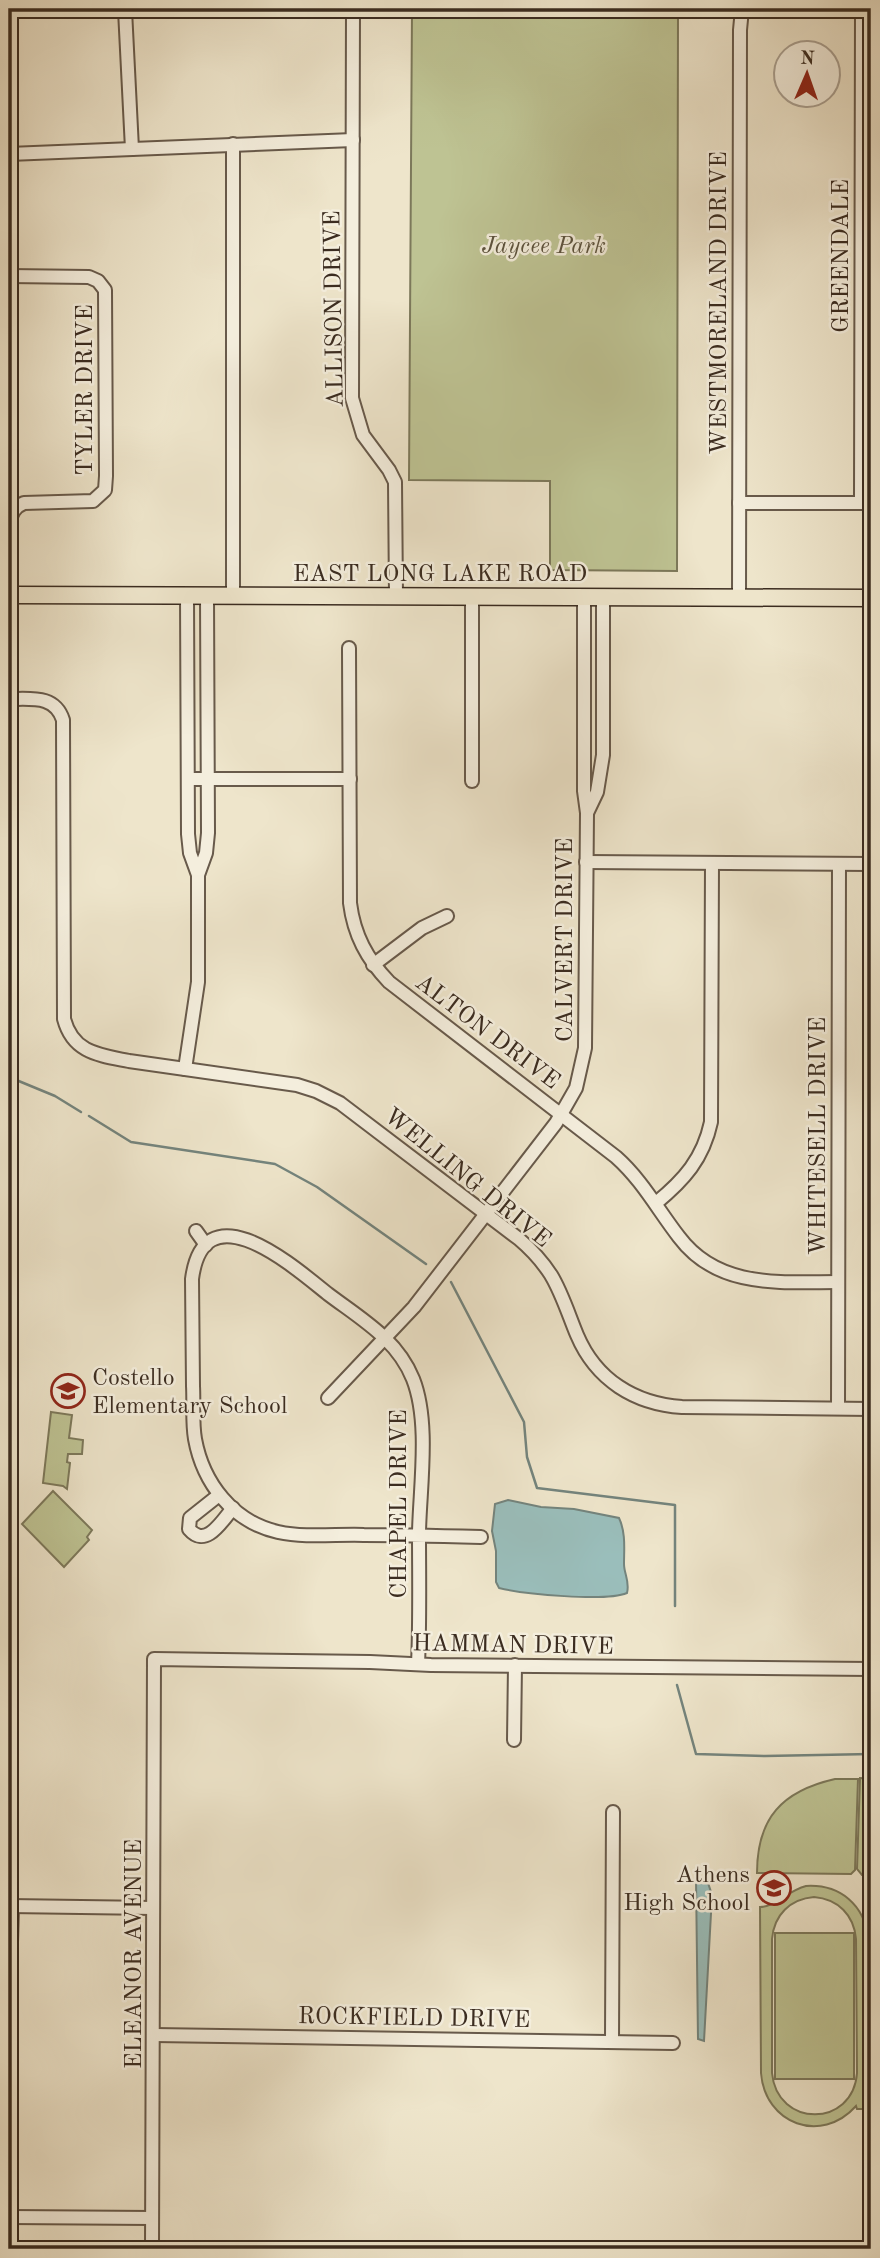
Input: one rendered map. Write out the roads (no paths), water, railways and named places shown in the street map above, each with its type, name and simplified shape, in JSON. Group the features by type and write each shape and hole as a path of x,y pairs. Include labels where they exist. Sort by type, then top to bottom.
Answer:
{"main road":[{"name":"EAST LONG LAKE ROAD","path":"9,595 871,598"}],"street":[{"path":"132,149 118,9 157,9"},
{"name":"ALLISON DRIVE","path":"353,9 352,398 363,435 390,470 395,482 396,596"},
{"name":"WESTMORELAND DRIVE","path":"739,597 742,9"},
{"name":"GREENDALE","path":"862,9 866,503"},
{"path":"9,154 353,140"},
{"path":"233,144 233,596"},
{"name":"TYLER DRIVE","path":"9,276 89,277 98,281 105,290 106,476 105,490 93,501 24,503 15,509 9,525 9,595"},
{"path":"739,503 866,503"},
{"path":"9,595 9,631"},
{"path":"187,596 188,843 192,864 198,874"},
{"path":"186,1069 198,982 198,874 207,842 207,596"},
{"path":"472,596 472,781"},
{"name":"CALVERT DRIVE","path":"587,813 597,793 602,765 603,596"},
{"name":"CALVERT DRIVE","path":"328,1398 387,1339 414,1307 562,1113 579,1080 585,1048 587,813 584,791 584,597"},
{"name":"ALTON DRIVE","path":"349,648 351,915 357,936 373,965 389,982 562,1113 624,1165 690,1250 721,1271 755,1281 838,1282"},
{"name":"WELLING DRIVE","path":"9,699 48,701 57,708 63,720 64,1019 68,1033 78,1045 103,1055 297,1085 333,1098 537,1255 552,1277 584,1351 599,1370 625,1392 666,1406 871,1409"},
{"path":"188,700 208,700"},
{"path":"584,700 603,700"},
{"path":"188,779 349,779"},
{"path":"586,862 871,864"},
{"path":"656,1203 680,1183 692,1168 706,1143 711,1122 712,863"},
{"name":"WHITESELL DRIVE","path":"838,1408 839,864"},
{"path":"373,965 422,928 447,916"},
{"path":"196,1231 206,1245 194,1262 192,1279 195,1437 207,1478 219,1496 258,1526 280,1533 481,1537"},
{"name":"CHAPEL DRIVE","path":"206,1245 223,1237 236,1237 251,1241 281,1257 387,1339 407,1365 418,1394 422,1440 418,1664"},
{"path":"219,1496 190,1518 189,1529 194,1535 201,1537 211,1534 233,1507"},
{"name":"HAMMAN DRIVE","path":"154,1659 871,1669"},
{"name":"ELEANOR AVENUE","path":"152,2249 154,1659"},
{"path":"514,1740 515,1665"},
{"path":"612,2041 613,1812"},
{"path":"9,2014 11,1906 153,1908"},
{"name":"ROCKFIELD DRIVE","path":"154,2035 673,2043"},
{"path":"9,2217 152,2218"}],"water":[{"path":"508,1500 619,1518 624,1535 627,1593 583,1597 499,1588 496,1582 496,1551 492,1531 495,1504"},
{"path":"696,1879 707,1880 712,1895 704,2041 698,2039"}],"waterway":[{"path":"9,1077 55,1096 81,1112"},
{"path":"89,1116 131,1142 275,1164 317,1187 426,1264"},
{"path":"451,1282 524,1422 527,1457 537,1488 675,1505 675,1606"},
{"path":"677,1685 696,1754 871,1754"}],"place":[{"name":"Costello Elementary School","path":"68,1391"},
{"name":"Athens High School","path":"774,1888"}],"park label":[{"name":"Jaycee Park","path":"544,245"}]}
